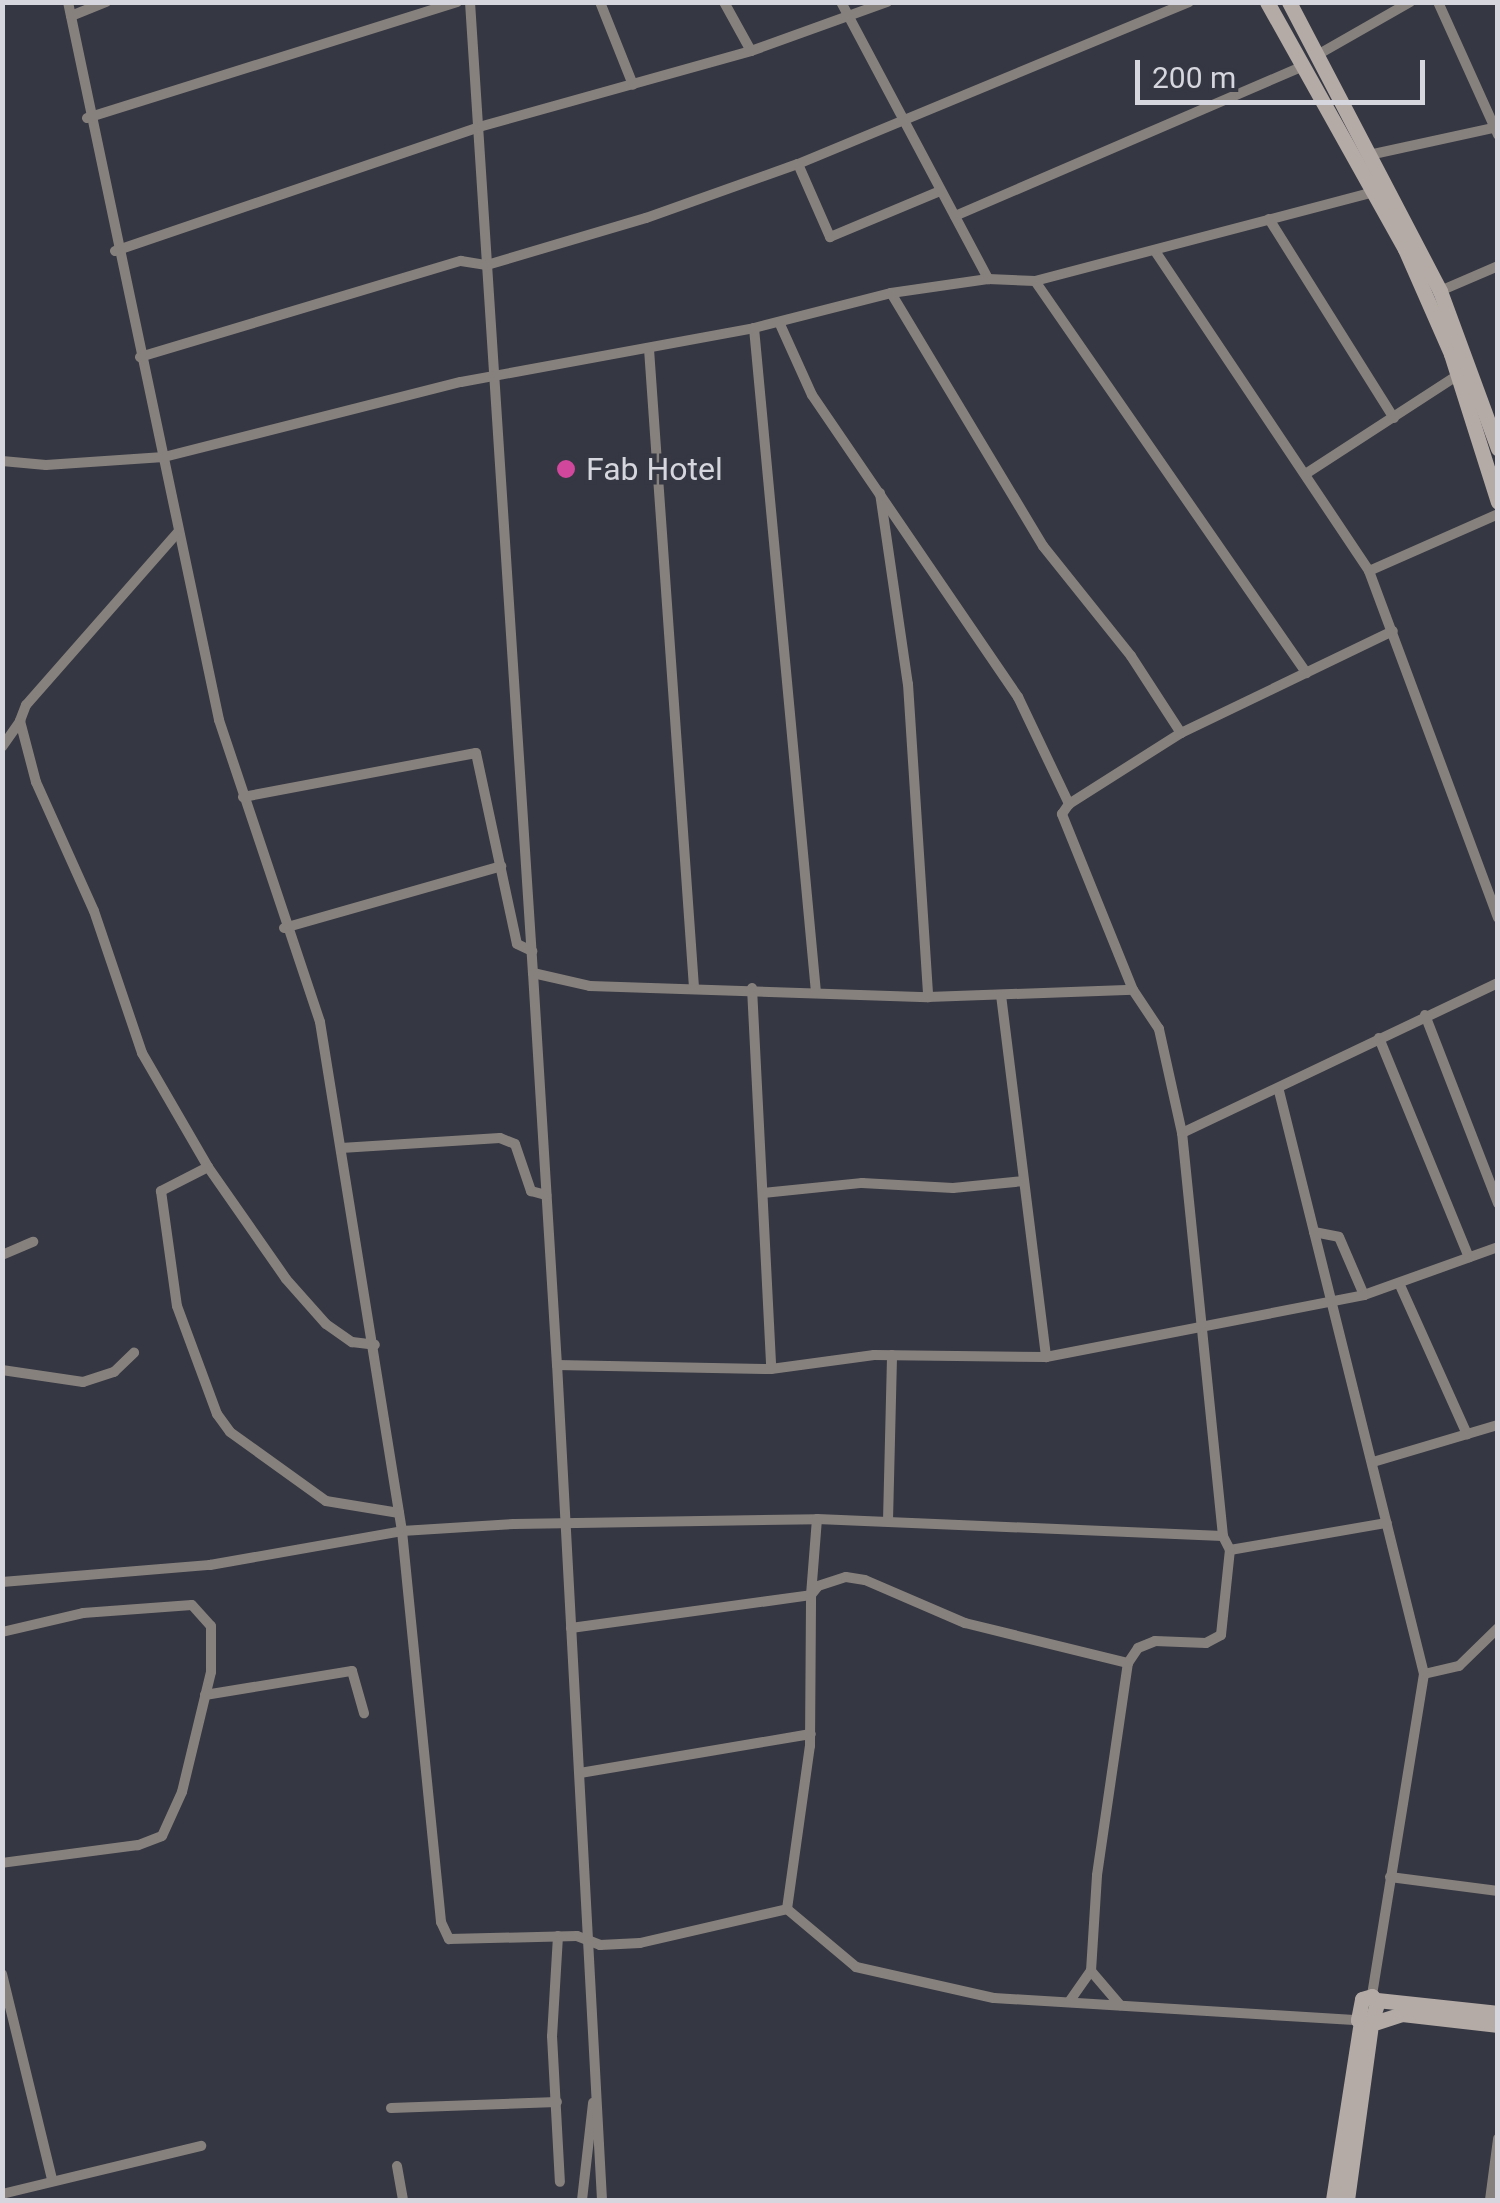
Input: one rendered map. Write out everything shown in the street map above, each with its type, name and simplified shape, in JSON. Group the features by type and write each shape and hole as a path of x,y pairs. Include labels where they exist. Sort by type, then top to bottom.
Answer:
{"street":[{"path":"68,2 115,252 164,457 219,720 284,928 320,1022 400,1514 440,1922 448,1939 558,1936 640,1942 787,1909"},
{"path":"71,16 106,2"},
{"path":"87,118 458,2"},
{"path":"470,2 532,951 580,1773 593,2102 582,2200"},
{"path":"600,2 633,85"},
{"path":"724,2 751,51"},
{"path":"841,2 988,279"},
{"path":"115,252 479,127 751,51 887,2"},
{"path":"140,357 461,262 487,264 798,164 1189,2"},
{"path":"1266,2 1376,192 1458,376 1498,502"},
{"path":"1289,2 1440,290 1492,401 1498,449"},
{"path":"1319,54 1410,2"},
{"path":"1369,155 1496,130 1438,2"},
{"path":"955,216 1303,66"},
{"path":"798,164 830,237 940,192"},
{"path":"2,461 46,465 164,457 493,379 754,328 891,293 988,279 1035,282 1376,192"},
{"path":"1270,218 1394,418"},
{"path":"1155,251 1370,571 1498,918"},
{"path":"1440,290 1498,266"},
{"path":"1035,282 1306,673"},
{"path":"891,293 1043,546 1132,656 1181,733"},
{"path":"779,322 812,395 1018,697 1068,804"},
{"path":"754,328 816,992"},
{"path":"648,349 694,988"},
{"path":"1307,473 1458,376"},
{"path":"880,492 908,684 928,997"},
{"path":"1370,571 1498,514"},
{"path":"2,747 26,705 179,531"},
{"path":"1069,2002 1091,1971 1097,1875 1128,1663 1138,1648 1155,1640 1206,1644 1221,1634 1230,1550 1223,1536 1182,1133 1159,1029 1132,990 1062,814 1068,804 1181,733 1394,631"},
{"path":"20,721 36,782 94,911 142,1053 208,1167 286,1279 326,1324 352,1342 374,1345"},
{"path":"243,797 476,753 517,944 532,951"},
{"path":"284,928 501,866"},
{"path":"532,974 590,986 752,988 928,997 1132,990"},
{"path":"1182,1133 1280,1091 1424,1015 1498,983"},
{"path":"752,988 770,1368"},
{"path":"1001,995 1046,1357"},
{"path":"1424,1015 1498,1203"},
{"path":"1379,1038 1470,1257"},
{"path":"1280,1091 1424,1674 1374,1998 1365,2026 1333,2200"},
{"path":"341,1148 500,1138 515,1144 531,1191 546,1195"},
{"path":"208,1167 161,1191 177,1306 217,1414 230,1432 326,1501 400,1514"},
{"path":"763,1194 862,1184 953,1188 1024,1182"},
{"path":"1314,1232 1339,1237 1364,1295"},
{"path":"2,1255 33,1242"},
{"path":"557,1365 770,1368 892,1355 1046,1357 1202,1331 1364,1295 1498,1247"},
{"path":"1399,1283 1467,1434"},
{"path":"2,1370 84,1382 114,1372 134,1353"},
{"path":"888,1522 892,1355"},
{"path":"1373,1462 1495,1426 1498,1439"},
{"path":"2,1582 210,1565 402,1532 817,1518 1223,1536"},
{"path":"787,1909 811,1734 811,1594 817,1518"},
{"path":"1230,1550 1387,1523"},
{"path":"571,1628 811,1594 828,1581 864,1580 965,1623 1128,1663"},
{"path":"2,1632 83,1613 192,1605 210,1626 206,1694 182,1792 162,1836 138,1845 2,1863"},
{"path":"1424,1674 1459,1666 1498,1628"},
{"path":"206,1694 352,1671 364,1713"},
{"path":"580,1773 811,1734"},
{"path":"1390,1877 1498,1891"},
{"path":"787,1909 856,1967 994,1998 1365,2026 1402,2014 1498,2025"},
{"path":"558,1936 552,2004 560,2182"},
{"path":"1091,1971 1120,2005"},
{"path":"2,1974 52,2179"},
{"path":"1374,1998 1498,2013"},
{"path":"1347,2200 1365,2026"},
{"path":"391,2108 556,2102"},
{"path":"593,2102 600,2123 602,2200"},
{"path":"1490,2200 1498,2138"},
{"path":"2,2194 201,2146"},
{"path":"396,2166 403,2200"}],"place":[{"name":"Fab Hotel","path":"566,469"}]}
